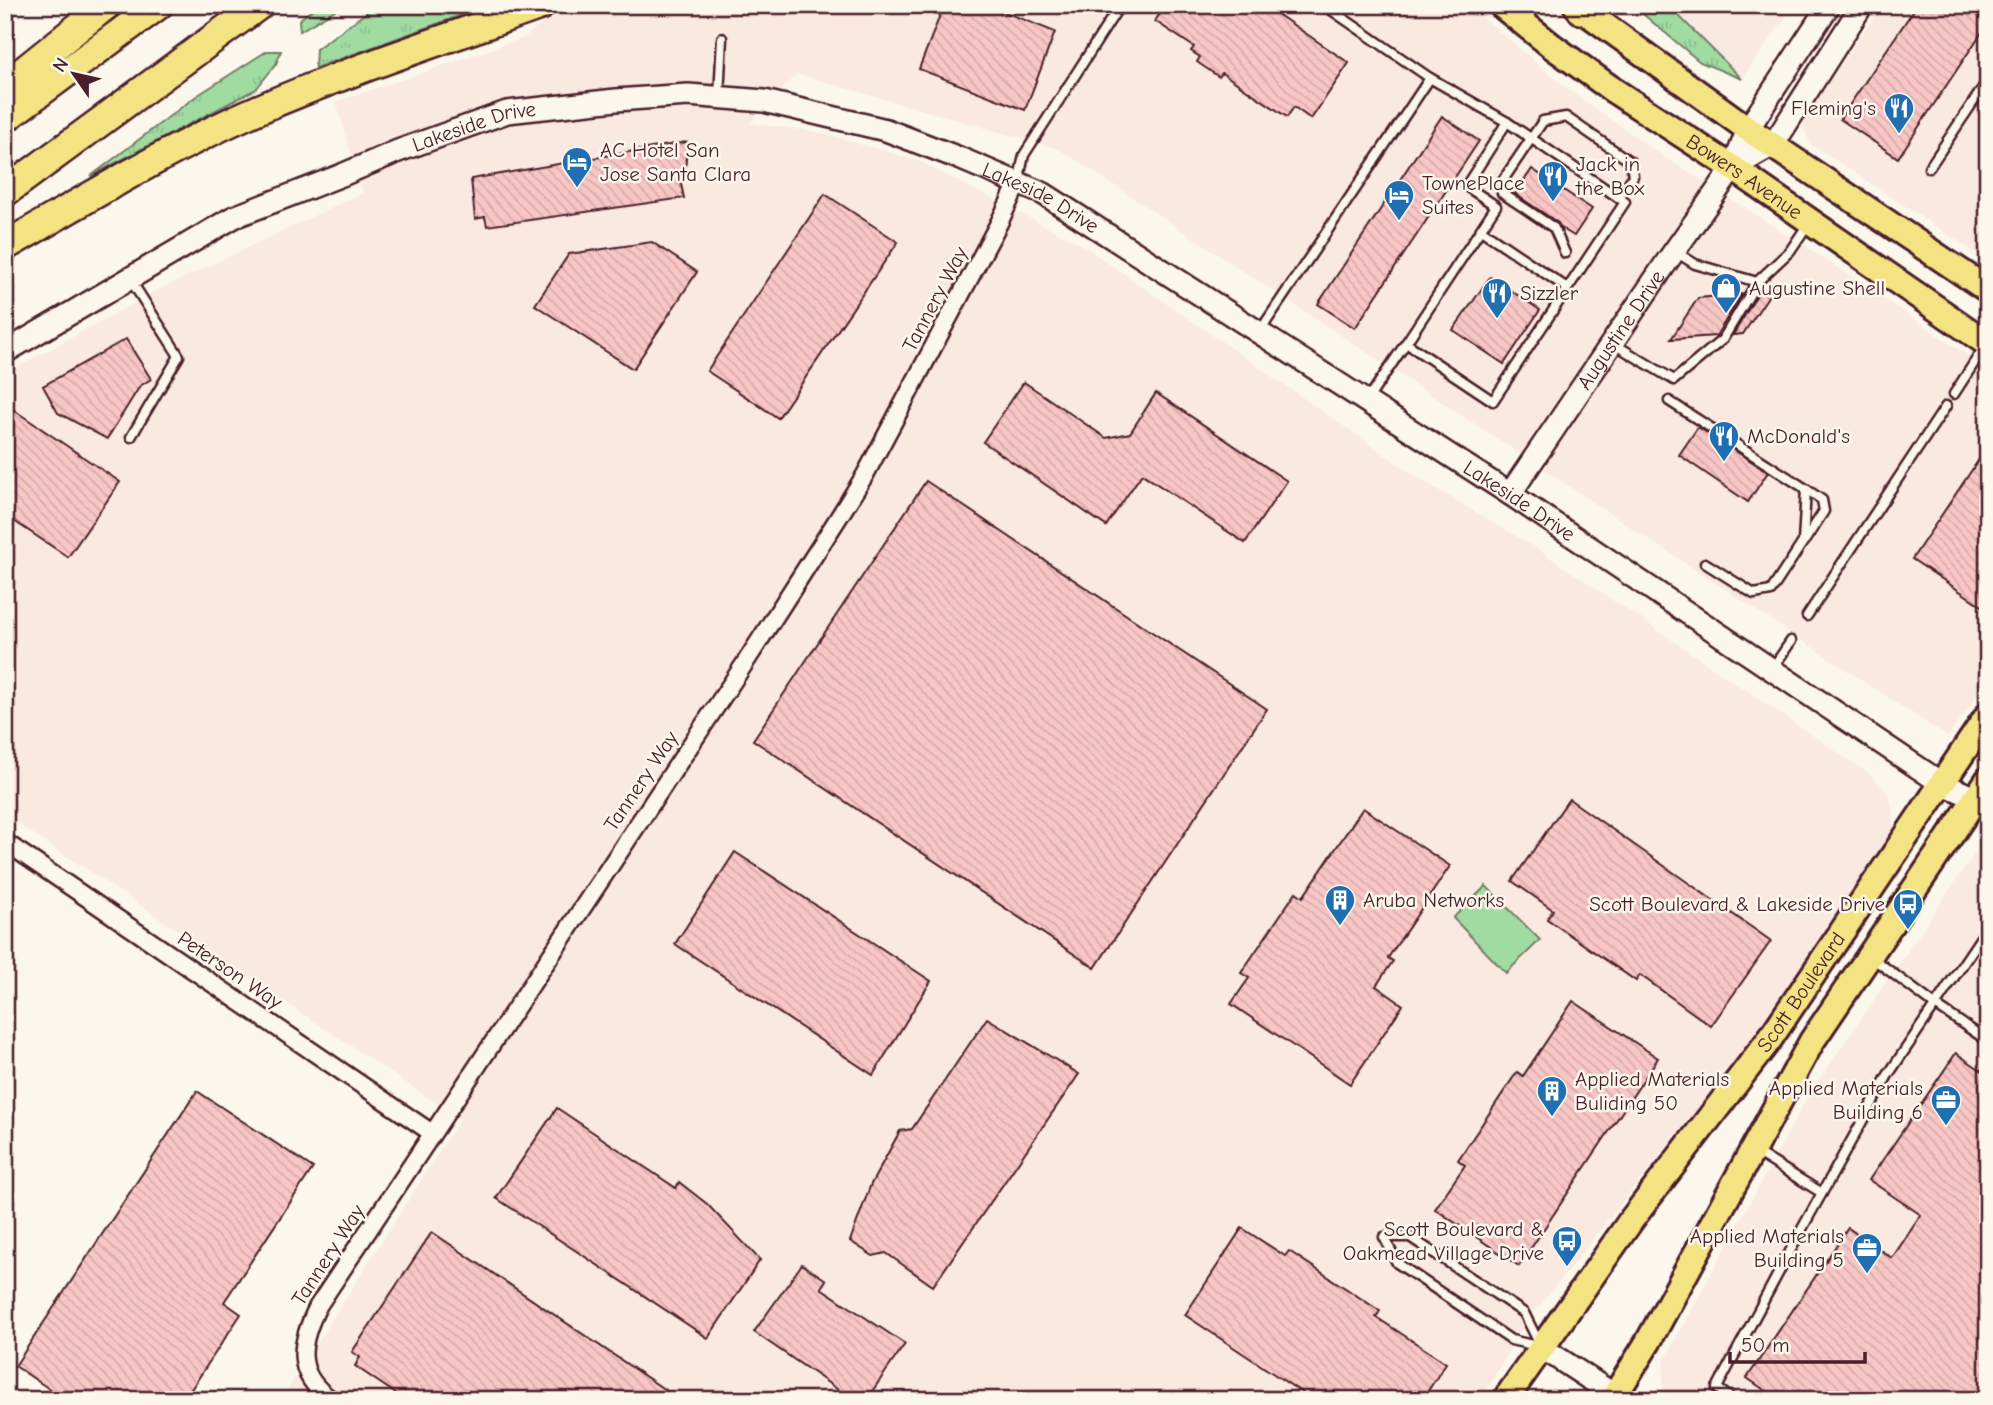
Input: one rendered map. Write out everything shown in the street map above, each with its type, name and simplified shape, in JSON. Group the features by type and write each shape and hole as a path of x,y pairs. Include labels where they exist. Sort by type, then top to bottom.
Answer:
{"highway":[{"path":"5,86 106,5"},
{"path":"5,118 158,5"},
{"path":"5,192 259,5"},
{"path":"5,246 154,159 256,110 368,66 541,5"}],"main road":[{"name":"Bowers Avenue","path":"1501,5 1613,90 1733,168 1987,344"},
{"name":"Bowers Avenue","path":"1579,7 1748,129 1988,290"},
{"name":"Scott Boulevard","path":"1505,1400 1632,1219 1769,1040 1988,715"},
{"name":"Scott Boulevard","path":"1616,1398 1812,1041 1984,793"}],"street":[{"name":"Augustine Drive","path":"1510,494 1733,168 1748,129 1829,5"},
{"name":"Augustine Drive","path":"1733,168 1773,145 1862,5"},
{"name":"Lakeside Drive","path":"5,352 234,217 398,151 507,112 688,95 764,101 886,130 1044,194 1510,494 1941,783 1984,793"},
{"name":"Tannery Way","path":"326,1396 309,1376 303,1360 303,1344 318,1306 837,520 865,475 1018,183"},
{"name":"Peterson Way","path":"5,842 432,1133"},
{"path":"1541,1347 1616,1398"}],"lane":[{"path":"1018,183 1024,155 1120,5"},
{"path":"1324,5 1430,78 1507,122 1625,202 1493,401 1406,343"},
{"path":"719,97 722,38"},
{"path":"1259,333 1430,78"},
{"path":"1929,168 1988,80"},
{"path":"1566,253 1554,228 1502,193 1500,183 1543,121 1566,117 1631,162 1633,176 1619,198"},
{"path":"1365,403 1496,206 1465,186 1507,122"},
{"path":"1612,343 1674,380 1723,339 1757,282 1790,251 1810,221"},
{"path":"1481,230 1567,288"},
{"path":"1674,251 1695,264 1757,282"},
{"path":"130,279 179,356 131,437"},
{"path":"1954,394 1987,344"},
{"path":"1669,401 1822,500 1824,511 1771,591 1754,594 1705,563"},
{"path":"1807,616 1946,406"},
{"path":"1803,542 1806,489"},
{"path":"1772,669 1791,641"},
{"path":"1733,1400 1717,1388 1822,1193 1888,1075 1988,927"},
{"path":"1870,956 1988,1041"},
{"path":"1752,1150 1822,1193"},
{"path":"1384,1237 1410,1237 1524,1313 1541,1347 1511,1340 1397,1263 1384,1237"}],"shaded area":[{"path":"619,5 1468,5 1570,91 1666,158 1808,248 1988,369 1988,680 1948,737 1059,149 797,74 750,123 818,132 919,161 1082,245 1420,479 1539,550 1871,775 1890,797 1893,824 1890,834 1819,943 1755,1036 1522,1328 1481,1400 281,1400 460,1119 5,815 5,374 158,290 363,193 336,102 524,38 542,23 567,12 588,6 605,10"},
{"path":"1668,5 1794,5 1742,79"},
{"path":"1882,5 1988,5 1988,261 1811,144 1802,125"},
{"path":"1988,834 1988,1400 1665,1400 1662,1396 1664,1361 1808,1096"}],"green space":[{"path":"318,5 343,5 300,31 299,20"},
{"path":"372,5 489,5 315,68 316,49 367,12"},
{"path":"1632,5 1668,5 1742,79 1700,62"},
{"path":"267,51 281,51 276,64 256,89 91,176 195,97"},
{"path":"1486,886 1540,940 1506,973 1453,918"}],"building":[{"path":"944,5 987,5 1055,32 1025,110 919,69"},
{"path":"1166,5 1264,5 1349,63 1311,119 1294,107 1287,117 1222,73 1219,77 1197,62 1200,57 1191,51 1194,47 1155,21"},
{"path":"1917,5 1963,5 1988,23 1898,158 1840,119"},
{"name":"TownePlace Suites","path":"1442,116 1479,141 1355,328 1318,304"},
{"name":"AC Hotel San Jose Santa Clara","path":"687,142 685,175 679,175 684,198 487,226 485,217 475,219 471,179"},
{"name":"Jack in the Box","path":"1532,169 1592,209 1574,236 1515,194"},
{"path":"825,194 898,242 778,418 707,371"},
{"path":"652,242 697,272 633,369 535,305 569,254"},
{"name":"Sizzler","path":"1490,277 1540,310 1504,364 1453,330"},
{"path":"1771,292 1743,334 1733,335 1758,293"},
{"name":"Augustine Shell","path":"1742,294 1716,336 1671,339 1698,298"},
{"path":"126,339 151,379 140,386 107,439 58,413 43,386"},
{"path":"1024,382 1106,438 1130,433 1156,393 1287,481 1245,543 1142,474 1106,526 983,442"},
{"path":"5,404 120,482 68,557 5,515"},
{"name":"McDonald's","path":"1698,427 1768,472 1748,502 1679,455"},
{"path":"1988,446 1988,610 1912,559"},
{"path":"926,481 1267,709 1095,968 753,740"},
{"path":"1569,799 1771,941 1711,1026 1640,975 1636,981 1547,919 1553,910 1512,881"},
{"name":"Aruba Networks","path":"1363,808 1450,866 1388,958 1393,961 1376,986 1403,1005 1350,1084 1231,1004 1249,978 1241,973 1296,892 1303,897"},
{"path":"735,852 931,981 873,1075 675,944"},
{"name":"Applied Materials Buliding 50","path":"1573,1001 1658,1058 1519,1266 1435,1209 1465,1165 1458,1160 1517,1072 1523,1076"},
{"path":"987,1018 1079,1074 933,1286 886,1253 873,1256 850,1241 871,1184 900,1131 912,1129"},
{"path":"1956,1053 1988,1075 1988,1400 1779,1400 1747,1378 1848,1228 1892,1258 1921,1215 1869,1180"},
{"path":"197,1091 313,1168 224,1302 241,1314 184,1400 66,1400 15,1366"},
{"path":"557,1108 676,1188 679,1182 707,1204 760,1260 708,1338 496,1198"},
{"path":"1242,1228 1285,1256 1289,1251 1380,1311 1376,1317 1446,1363 1422,1400 1313,1400 1185,1315"},
{"path":"432,1232 680,1400 405,1400 355,1366 360,1357 352,1352"},
{"path":"802,1264 826,1280 821,1288 905,1344 866,1400 853,1400 754,1332"}],"place":[{"name":"Fleming's","path":"1899,135"},
{"name":"AC Hotel San Jose Santa Clara","path":"577,189"},
{"name":"Jack in the Box","path":"1553,203"},
{"name":"TownePlace Suites","path":"1399,222"},
{"name":"Augustine Shell","path":"1726,315"},
{"name":"Sizzler","path":"1497,320"},
{"name":"McDonald's","path":"1724,463"},
{"name":"Aruba Networks","path":"1340,927"},
{"name":"Scott Boulevard & Lakeside Drive","path":"1908,931"},
{"name":"Applied Materials Buliding 50","path":"1552,1118"},
{"name":"Applied Materials Building 6","path":"1946,1127"},
{"name":"Scott Boulevard & Oakmead Village Drive","path":"1567,1268"},
{"name":"Applied Materials Building 5","path":"1867,1275"}]}
